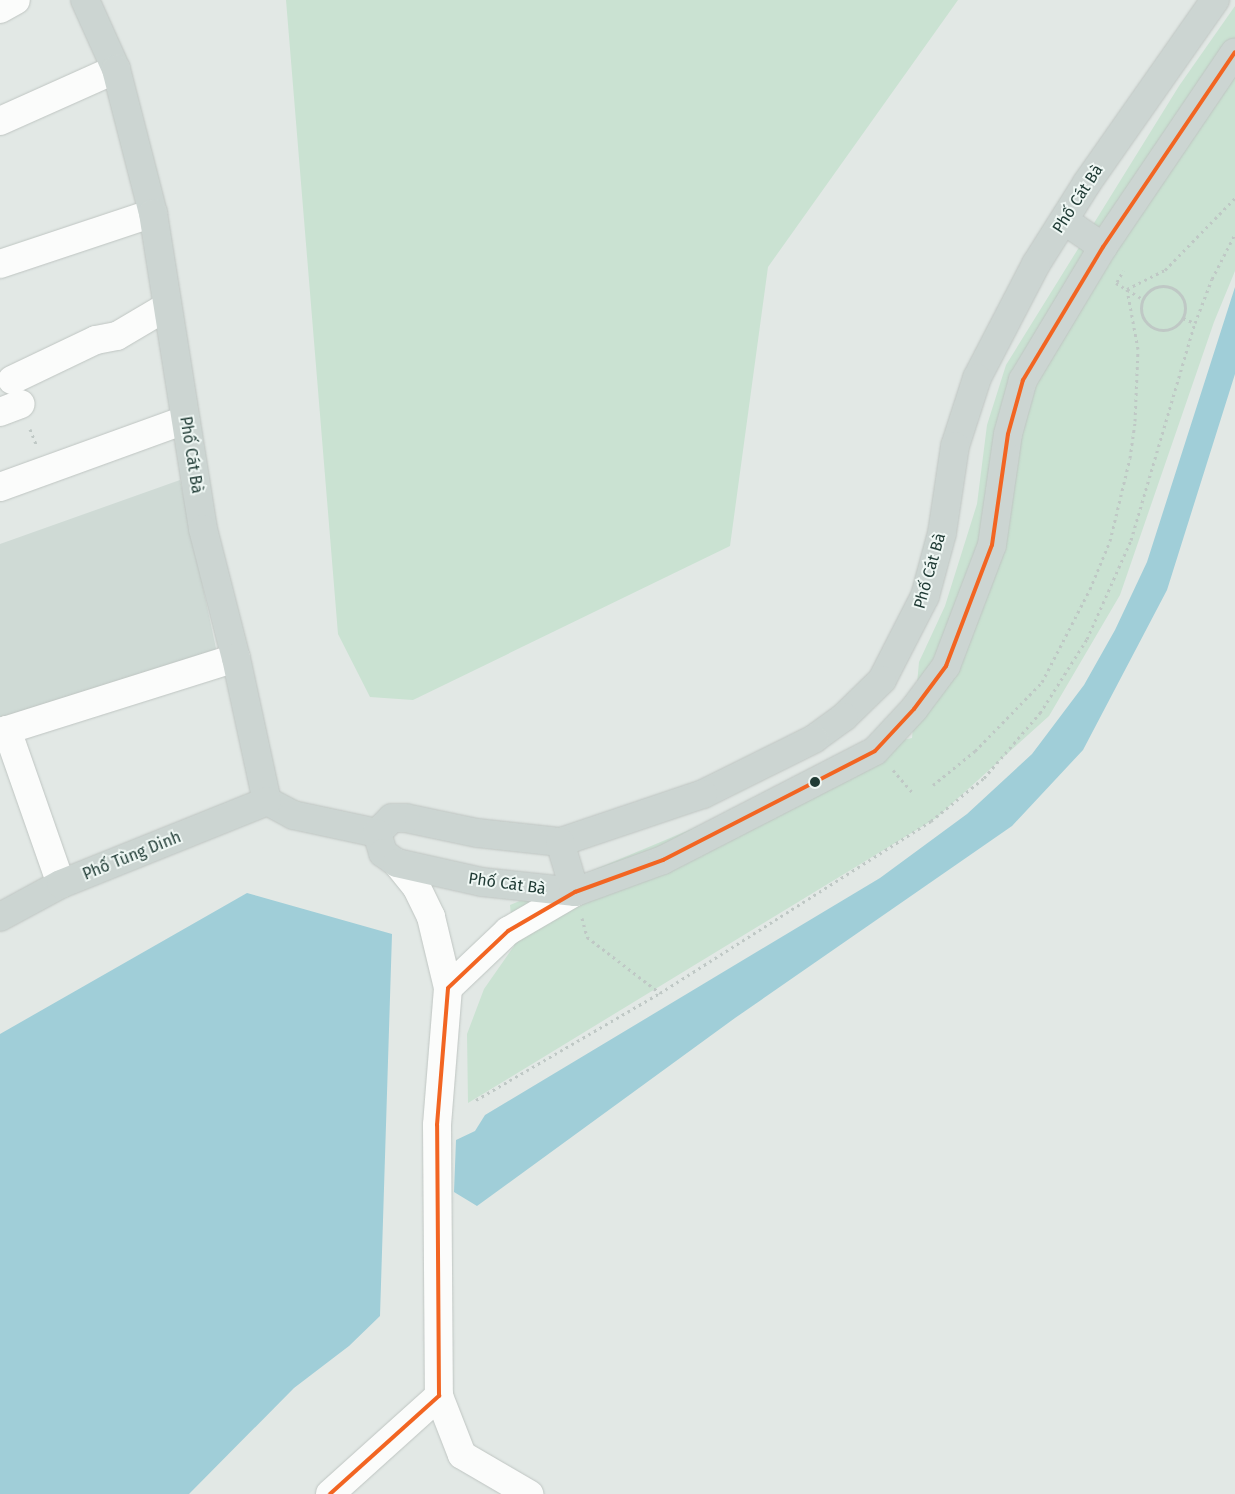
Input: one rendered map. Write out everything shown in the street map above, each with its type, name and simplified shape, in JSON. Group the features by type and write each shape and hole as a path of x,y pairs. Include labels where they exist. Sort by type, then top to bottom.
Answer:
{"main road":[{"name":"Phố Cát Bà","path":"85,0 116,68 153,213 166,307 202,529 236,658 267,801"},
{"name":"Phố Cát Bà","path":"377,833 392,818 406,818 477,833 560,842 703,794 814,739 844,717 882,680 905,640 925,596 942,533 955,446 977,378 1036,264 1087,184 1215,0"},
{"name":"Phố Cát Bà","path":"397,863 482,882 575,892 663,860 875,751 914,708 946,666 992,545 1008,434 1023,380 1103,247 1235,52"},
{"path":"1065,221 1103,247"},
{"path":"882,680 914,708"},
{"path":"267,801 294,815 377,833 383,853 397,863"},
{"name":"Phố Tùng Dinh","path":"0,917 61,884 267,801"},
{"path":"560,842 575,892"}],"street":[{"path":"0,9 16,0"},
{"path":"0,121 116,68"},
{"path":"0,264 153,213"},
{"path":"11,398 96,340 117,336 166,307"},
{"path":"0,487 185,420"},
{"path":"61,884 3,731 236,658"},
{"path":"397,863 417,888 431,917 448,988 437,1125 436,1210 439,1396 462,1455 529,1494"},
{"path":"448,988 508,931 575,892"},
{"path":"330,1494 439,1396"}],"path":[{"path":"1127,289 1165,270 1235,198"},
{"path":"1112,288 1117,282 1143,300"},
{"path":"1172,288 1182,298 1183,318 1172,328 1157,330 1141,314 1143,300 1152,289 1172,288"},
{"path":"933,785 975,751 1042,682 1086,597 1110,541 1130,458 1135,421 1138,349 1127,289"},
{"path":"1183,318 1196,323"},
{"path":"575,892 587,937 660,993"}],"shaded area":[{"path":"180,480 217,653 0,721 0,544"}],"green space":[{"path":"286,0 958,0 768,267 730,546 413,700 370,697 338,634"},
{"path":"1235,6 1235,271 1214,322 1120,595 1049,716 936,818 468,1103 467,1034 484,989 514,946 510,905 811,779 853,751 912,738 919,662 945,606 977,504 987,425 1006,365 1179,86"}],"water":[{"path":"1235,287 1235,374 1167,590 1083,750 1012,826 735,1018 477,1206 454,1192 456,1140 475,1131 485,1115 880,878 967,814 1032,754 1084,685 1115,630 1147,562"},
{"path":"247,893 392,934 380,1316 349,1346 294,1388 189,1494 0,1494 0,1034"}],"transit line":[{"path":"330,1494 439,1396 437,1125 448,988 508,931 575,892 663,860 875,751 914,709 946,666 992,545 1008,434 1023,380 1103,247 1235,52"}]}
